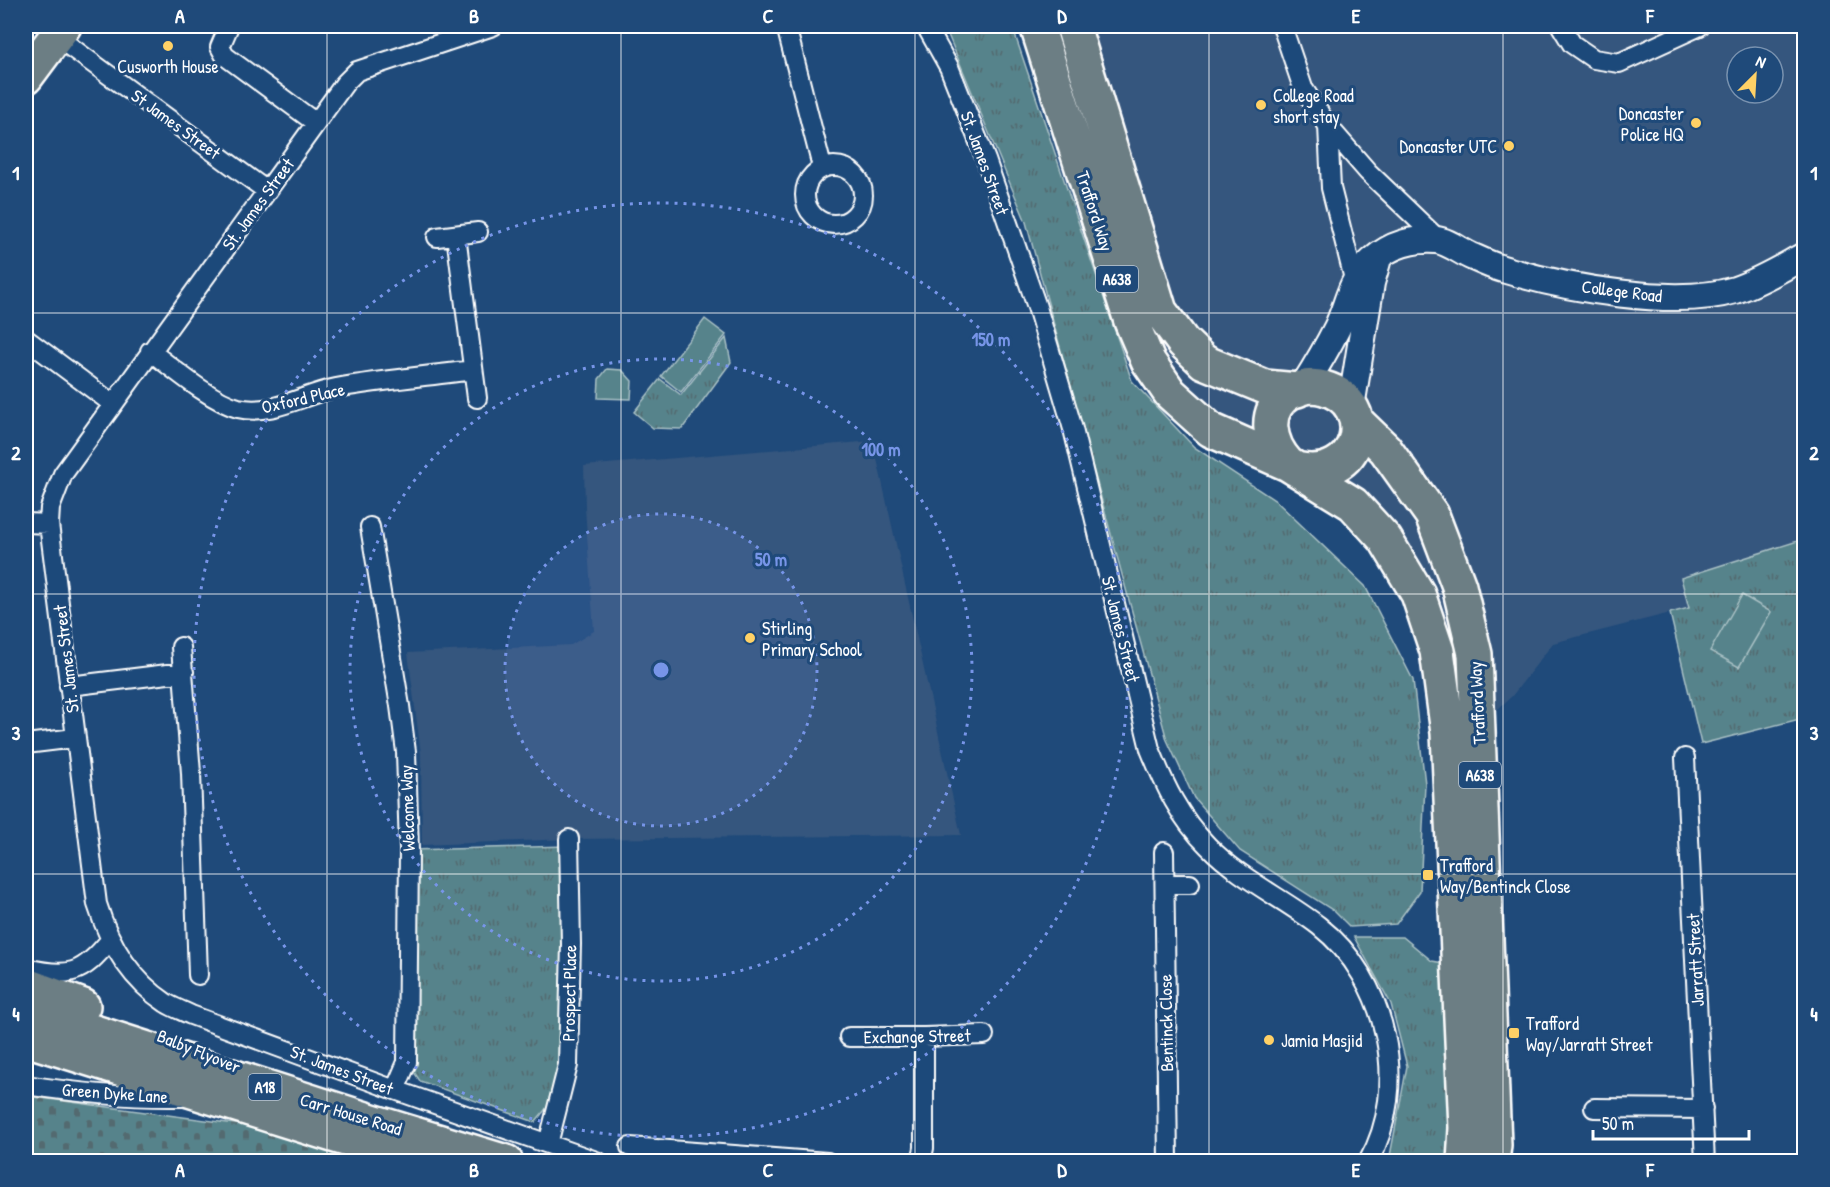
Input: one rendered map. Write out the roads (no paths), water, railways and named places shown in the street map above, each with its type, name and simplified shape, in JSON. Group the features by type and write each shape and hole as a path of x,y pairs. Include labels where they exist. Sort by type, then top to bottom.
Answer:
{"highway":[{"name":"Trafford Way","path":"1037,26 1131,321 1148,362 1170,393 1211,430 1292,466 1311,472 1330,470 1343,461 1354,443 1354,415"},
{"name":"Trafford Way","path":"1073,26 1160,311 1183,342 1204,362 1265,387 1318,386 1342,396 1354,415 1385,449 1432,515 1459,586 1475,654 1491,1038 1494,1145 1492,1161"},
{"path":"26,77 61,31"},
{"name":"Trafford Way","path":"1300,388 1287,394 1277,406 1272,417 1270,432 1278,453 1292,466 1353,504 1385,539 1418,594 1437,651 1448,733 1466,1128 1464,1161"},
{"name":"Balby Flyover","path":"26,985 126,1021 372,1121"},
{"name":"Carr House Road","path":"26,1010 372,1121 506,1161"},
{"name":"Carr House Road","path":"26,1039 419,1161"}],"street":[{"path":"228,26 220,47 225,56 316,123"},
{"name":"St. James Street","path":"493,26 357,71 345,83 63,474 50,508 49,524 97,904 110,940 143,984 166,1002 191,1015 395,1090 599,1161"},
{"path":"786,26 822,167"},
{"name":"St. James Street","path":"926,26 949,67 1037,308 1073,429 1150,749 1164,786 1185,820 1216,854 1239,874 1286,902 1321,928 1339,947 1358,969 1385,1027 1390,1058 1390,1089 1387,1110 1377,1145 1368,1161"},
{"name":"College Road","path":"1282,26 1302,88 1328,126 1368,172 1440,240 1492,266 1533,278 1621,293 1664,297 1706,296 1735,290 1804,256"},
{"path":"1561,26 1572,44 1586,54 1619,63 1700,26"},
{"name":"St James Street","path":"61,31 267,191"},
{"path":"1328,126 1331,188 1355,283"},
{"path":"437,237 478,232"},
{"path":"456,235 477,398"},
{"name":"College Road","path":"1300,388 1338,327 1355,283 1366,267 1379,256 1406,241 1440,240"},
{"path":"1354,415 1371,283 1379,256"},
{"path":"26,339 113,404"},
{"name":"Oxford Place","path":"150,351 221,402 240,408 255,409 282,405 336,388 473,370"},
{"path":"26,523 49,524"},
{"name":"Welcome Way","path":"370,527 406,752 409,850 407,1062 395,1090"},
{"path":"181,647 191,773 198,975"},
{"path":"69,686 184,672"},
{"path":"26,744 75,738"},
{"name":"Jarratt Street","path":"1685,758 1705,1161"},
{"name":"Prospect Place","path":"548,1144 568,1065 571,944 569,839"},
{"name":"Bentinck Close","path":"1164,852 1168,1161"},
{"path":"1165,884 1190,884"},
{"path":"26,968 62,974 76,970 96,958 110,940"},
{"name":"Exchange Street","path":"849,1037 984,1035"},
{"path":"921,1161 924,1148 924,1037"},
{"name":"Green Dyke Lane","path":"26,1085 76,1093 146,1098 205,1096"},
{"path":"1594,1108 1703,1109"},
{"path":"630,1147 826,1161"}],"place":[{"name":"Cusworth House","path":"168,46"},
{"name":"College Road short stay","path":"1261,105"},
{"name":"Doncaster Police HQ","path":"1696,123"},
{"name":"Doncaster UTC","path":"1509,146"},
{"name":"Stirling Primary School","path":"750,638"},
{"name":"Trafford Way/Bentinck Close","path":"1428,875"},
{"name":"Trafford Way/Jarratt Street","path":"1514,1033"},
{"name":"Jamia Masjid","path":"1269,1040"}]}
